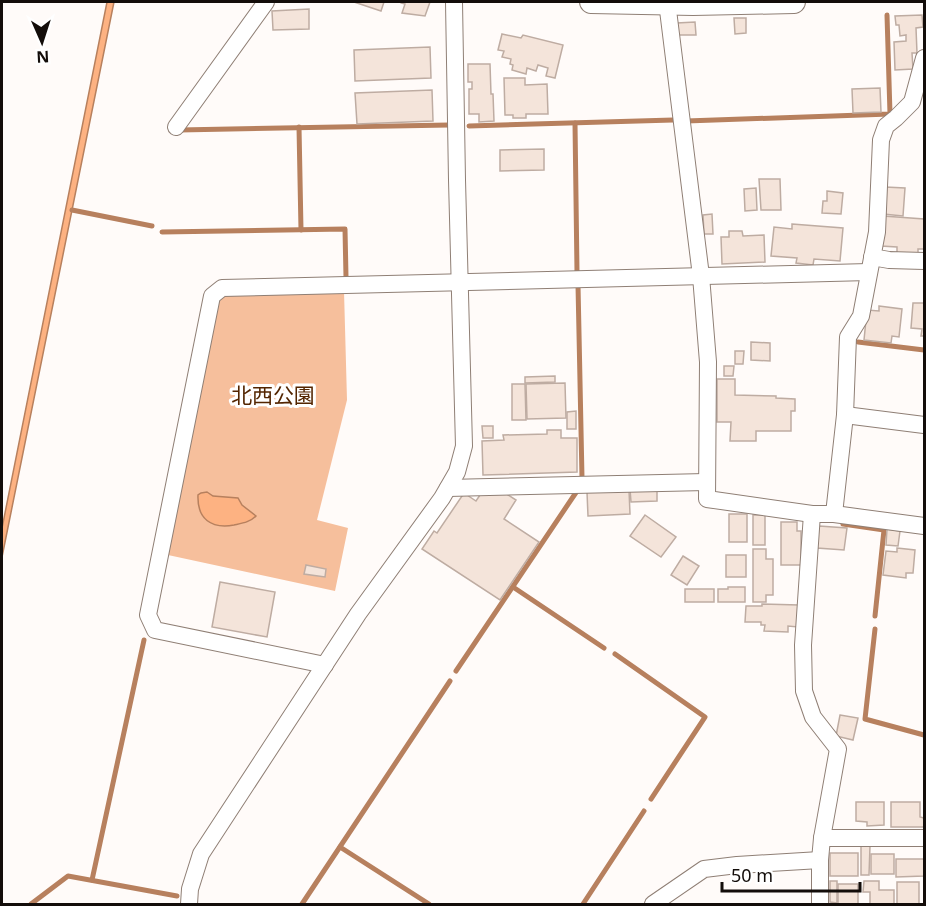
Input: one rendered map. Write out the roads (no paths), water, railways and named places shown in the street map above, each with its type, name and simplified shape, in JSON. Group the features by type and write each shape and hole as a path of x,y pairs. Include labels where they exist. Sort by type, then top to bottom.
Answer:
{"street":[{"path":"176,127 266,2"},
{"path":"189,904 190,889 201,854 358,614 442,498 457,472 464,446 454,2"},
{"path":"591,2 693,4 794,2"},
{"path":"667,2 708,362 707,499 812,514 834,514 924,526"},
{"path":"834,514 845,415 848,337 861,316 877,232 882,140 886,126 912,102 924,58"},
{"path":"325,665 155,630 148,615 212,296 222,288 700,276 871,264 889,260 924,261"},
{"path":"845,415 924,425"},
{"path":"448,488 706,482"},
{"path":"812,514 803,645 804,691 813,717 838,749 822,838 820,904"},
{"path":"822,838 924,837"},
{"path":"653,904 704,869 820,860"}],"waterway":[{"path":"686,121 890,114 887,15"},
{"path":"469,126 673,120"},
{"path":"575,123 577,272"},
{"path":"179,130 449,125"},
{"path":"299,127 301,230"},
{"path":"72,210 152,226"},
{"path":"162,232 345,229 346,277"},
{"path":"578,285 582,478"},
{"path":"858,342 924,350"},
{"path":"456,671 577,491"},
{"path":"843,524 884,530 875,616"},
{"path":"513,587 604,648"},
{"path":"875,629 865,719 924,735"},
{"path":"92,880 144,640"},
{"path":"615,654 705,717 651,799"},
{"path":"302,904 450,681"},
{"path":"583,904 644,811"},
{"path":"340,847 429,904"},
{"path":"31,904 68,876 177,896"}],"park label":[{"name":"北西公園","path":"273,396"}]}
